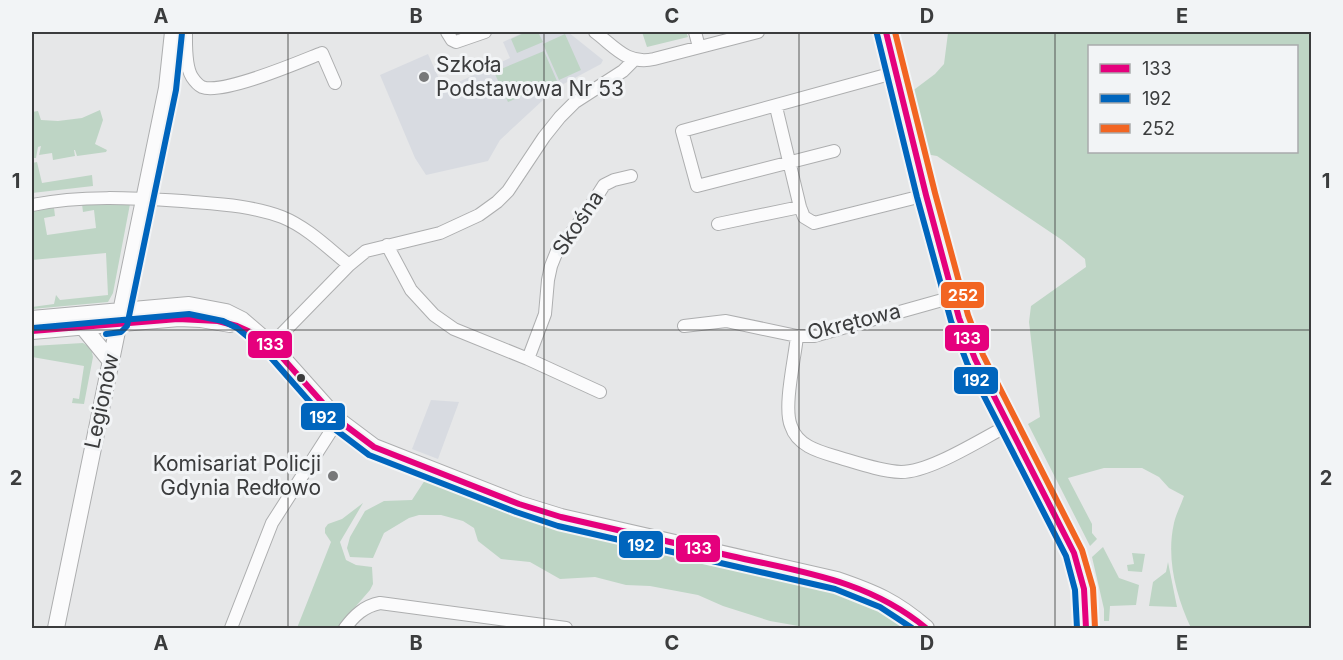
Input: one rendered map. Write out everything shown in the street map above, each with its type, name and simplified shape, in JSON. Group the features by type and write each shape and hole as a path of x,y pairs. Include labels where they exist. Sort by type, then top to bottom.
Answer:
{"street":[{"name":"Legionów","path":"56,628 144,199 173,32"},
{"path":"186,32 189,71 193,79 202,87 212,88 254,79 322,53 335,83"},
{"path":"447,32 456,42 485,32"},
{"path":"595,32 634,60 654,59 758,32"},
{"path":"695,32 699,47"},
{"path":"886,32 953,297 975,359 1074,553 1084,589 1086,628"},
{"path":"265,340 366,251 440,233 479,216 507,191 560,117 575,102 623,71 634,60"},
{"path":"834,151 697,186 682,131 897,72"},
{"path":"776,107 800,207 804,216 814,223 926,195"},
{"name":"Skośna","path":"528,359 546,315 548,280 557,251 585,215 604,185 631,176"},
{"path":"32,206 79,198 144,199 240,207 281,217 310,233 349,265"},
{"path":"718,224 800,207"},
{"path":"387,246 411,290 434,315 454,329 600,392"},
{"name":"Okrętowa","path":"684,326 726,321 798,336 814,336 953,297"},
{"path":"32,331 82,327 119,317"},
{"path":"32,319 119,317 201,319 223,322 265,340 338,420 374,447 519,504 595,526 837,580 893,602 926,628"},
{"path":"82,327 110,360"},
{"path":"798,336 789,403 789,421 796,436 812,448 880,468 910,471 934,463 1009,425"},
{"path":"231,628 272,523 338,420"},
{"path":"345,628 363,610 372,604 380,603 566,628"}],"shaded area":[{"path":"519,32 568,32 603,60 601,64 556,88 500,140 488,161 426,175 415,158 380,75 428,54 440,81 447,79 450,86 510,58 503,42 520,34"},
{"path":"431,400 459,402 438,459 412,449"}],"green space":[{"path":"526,32 538,32 543,42 517,53 511,39"},
{"path":"642,32 686,32 688,37 647,47"},
{"path":"955,32 1311,32 1311,627 1191,628 1177,590 1171,550 1174,523 1184,496 1169,488 1159,477 1142,468 1104,468 1068,478 1092,524 1092,533 1097,539 1090,546 1028,424 1040,417 1029,322 1031,306 1086,267 1085,259 1062,240 937,156 925,154 911,92 935,74 944,64 948,33"},
{"path":"565,34 581,70 559,80 543,44"},
{"path":"544,51 557,81 508,102 494,72"},
{"path":"100,110 103,120 95,144 107,150 106,152 77,156 74,150 75,156 53,160 52,153 39,155 41,146 38,147 36,158 32,158 32,112 38,111 41,120 58,121 82,118"},
{"path":"37,162 42,183 92,175 93,186 32,193 32,163"},
{"path":"82,204 130,204 113,293 108,302 32,309 32,307 54,304 56,295 60,300 108,295 106,253 32,260 32,211 54,208 55,216 44,218 47,235 96,228 94,210 83,212"},
{"path":"83,343 91,348 93,357 84,404 72,403 73,398 79,399 84,366 32,357 32,346"},
{"path":"425,480 542,525 568,532 866,597 884,605 917,628 810,628 770,621 723,606 698,595 650,586 626,585 595,577 560,579 530,562 501,559 478,541 474,528 463,521 441,515 419,515 409,518 384,533 373,558 350,557 347,548 350,537 365,511 384,501 412,500"},
{"path":"363,503 340,542 346,560 356,565 372,567 373,584 370,590 337,628 297,628 331,542 325,533 325,528 328,524 342,519"},
{"path":"1103,547 1119,578 1139,585 1136,605 1110,606 1109,621 1104,621 1104,609 1092,557"},
{"path":"1132,553 1145,554 1142,572 1128,571 1127,565 1134,564"},
{"path":"1168,562 1177,607 1149,606 1153,582 1166,572"}],"transit line":[{"name":"133","path":"886,32 959,318 975,359 1074,553 1084,589 1086,628"},
{"name":"252","path":"895,32 968,315 983,355 1082,550 1093,588 1095,628"},
{"name":"192","path":"106,334 121,332 127,326 176,90 182,33"},
{"name":"192","path":"877,34 917,197 951,321 967,363 1066,556 1075,590 1077,628"},
{"name":"192","path":"33,328 189,314 223,321 237,328 265,351 332,427 369,455 558,526 835,589 880,607 912,628"},
{"name":"133","path":"32,331 178,319 218,321 237,326 271,345 338,420 374,447 519,504 561,517 833,580 881,599 926,628"}],"place":[{"name":"Szkoła Podstawowa Nr 53","path":"424,77"},
{"name":"Komisariat Policji Gdynia Redłowo","path":"333,476"}]}
